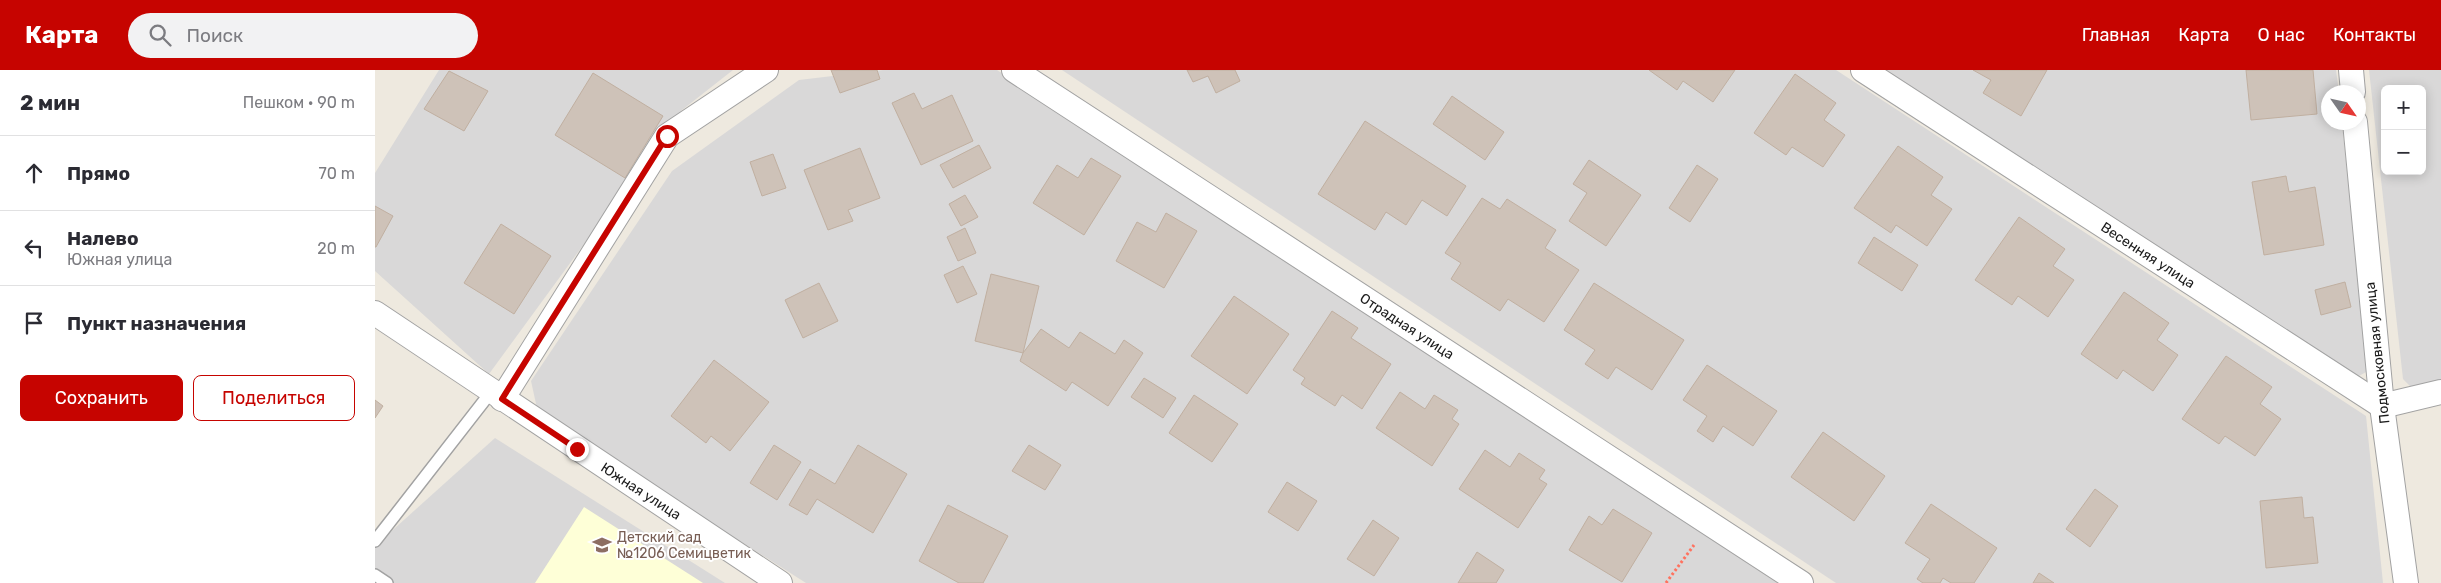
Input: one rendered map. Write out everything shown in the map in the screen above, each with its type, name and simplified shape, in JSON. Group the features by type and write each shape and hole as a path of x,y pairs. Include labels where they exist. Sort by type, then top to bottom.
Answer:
{"street":[{"path":"496,395 667,136 766,70"},
{"name":"Отрадная улица","path":"1014,70 1801,583"},
{"name":"Весенняя улица","path":"1863,70 2381,406"},
{"path":"2351,70 2352,85"},
{"name":"Подмосковная улица","path":"2356,130 2381,406 2406,583"},
{"name":"Южная улица","path":"375,314 780,583"},
{"path":"2381,406 2441,392"}],"lane":[{"path":"375,542 496,395"},
{"path":"375,575 387,583"}],"path":[{"path":"1666,583 1709,523"}],"shaded area":[{"path":"439,70 733,70 682,110 489,374 375,271 375,173"},
{"path":"883,70 997,70 1778,583 806,583 538,413 531,381 672,171 799,80"},
{"path":"1062,70 1836,70 2366,416 2383,583 1836,583"},
{"path":"1879,70 2336,70 2338,85 2321,85 2321,130 2343,130 2368,371 2357,377"},
{"path":"2369,70 2441,70 2441,387 2413,389 2403,379"},
{"path":"495,438 725,583 375,583 375,546"},
{"name":"Детский сад №1206 Семицветик","path":"584,507 703,583 535,583"}],"building":[{"path":"831,70 877,70 880,79 840,93"},
{"path":"1187,70 1235,70 1240,81 1216,93 1208,76 1193,82"},
{"path":"1649,70 1735,70 1713,102 1683,81 1677,90"},
{"path":"1973,70 2047,70 2021,116 1983,93 1991,80"},
{"path":"2246,70 2313,70 2317,114 2251,120"},
{"path":"449,71 488,91 464,131 424,109"},
{"path":"593,73 663,116 625,178 555,135"},
{"path":"1795,74 1836,103 1824,120 1845,135 1823,167 1792,147 1786,155 1754,133"},
{"path":"914,93 922,109 952,95 973,141 921,165 892,103"},
{"path":"1452,96 1504,132 1485,160 1433,124"},
{"path":"1365,121 1466,186 1447,216 1422,200 1406,225 1386,212 1375,230 1318,194"},
{"path":"979,145 991,168 953,188 940,165"},
{"path":"1898,146 1943,177 1931,195 1952,209 1927,246 1896,225 1891,233 1854,208"},
{"path":"860,148 880,198 848,210 853,221 828,230 804,170"},
{"path":"773,154 786,188 762,196 750,162"},
{"path":"1091,158 1121,176 1084,235 1033,203 1057,165 1078,178"},
{"path":"1589,160 1641,195 1606,246 1569,221 1587,193 1573,184"},
{"path":"1697,165 1718,179 1690,222 1669,208"},
{"path":"2286,176 2289,192 2315,187 2324,245 2264,255 2252,182"},
{"path":"965,195 978,217 961,226 949,204"},
{"path":"1482,198 1500,209 1507,199 1556,230 1545,248 1579,270 1544,322 1508,299 1500,311 1451,279 1461,263 1445,253"},
{"path":"375,206 393,216 376,247 375,247"},
{"path":"1166,213 1197,231 1164,288 1116,261 1137,222 1156,232"},
{"path":"2019,217 2065,249 2053,266 2074,280 2048,317 2018,296 2012,305 1975,280"},
{"path":"501,224 551,256 514,314 464,283"},
{"path":"965,228 976,253 958,261 947,237"},
{"path":"1874,237 1918,265 1902,291 1858,263"},
{"path":"963,266 977,294 957,303 944,275"},
{"path":"991,274 1039,286 1023,353 975,341"},
{"path":"2345,282 2351,307 2321,315 2315,290"},
{"path":"819,283 838,321 803,338 785,300"},
{"path":"1594,283 1684,340 1652,390 1616,367 1608,379 1585,364 1595,350 1564,330"},
{"path":"2124,292 2169,323 2157,340 2178,355 2153,391 2123,370 2117,379 2081,354"},
{"path":"1234,296 1289,334 1247,394 1191,356"},
{"path":"1332,311 1358,328 1351,338 1391,364 1362,409 1342,395 1335,406 1301,384 1305,378 1293,370"},
{"path":"1041,329 1069,348 1080,332 1115,354 1124,340 1143,353 1108,406 1072,382 1066,391 1020,361 1023,353"},
{"path":"2226,356 2272,387 2260,404 2281,419 2255,456 2225,436 2219,444 2182,419"},
{"path":"714,360 769,402 730,451 711,436 706,443 671,416"},
{"path":"1707,365 1777,411 1753,446 1723,426 1713,442 1697,431 1707,416 1683,400"},
{"path":"1144,378 1176,398 1163,418 1131,397"},
{"path":"1400,392 1425,409 1434,395 1458,410 1452,419 1459,424 1432,466 1376,428"},
{"path":"1194,395 1238,424 1212,462 1169,433"},
{"path":"375,400 383,406 375,418"},
{"path":"1823,432 1885,476 1854,521 1791,477"},
{"path":"774,445 801,462 777,500 750,483"},
{"path":"858,445 907,474 873,533 817,499 807,515 789,505 810,469 835,484"},
{"path":"1029,445 1061,465 1045,490 1012,471"},
{"path":"1485,450 1510,467 1519,453 1545,470 1539,479 1547,484 1518,528 1459,489"},
{"path":"1287,482 1317,501 1298,531 1268,512"},
{"path":"2095,489 2118,506 2090,547 2066,529"},
{"path":"2302,497 2304,518 2313,517 2318,563 2266,568 2260,501"},
{"path":"1931,504 1997,548 1974,583 1951,583 1943,578 1940,583 1923,583 1917,579 1930,559 1905,543"},
{"path":"948,505 1008,536 983,583 959,583 919,561"},
{"path":"1613,509 1652,533 1622,582 1569,550 1589,516 1602,525"},
{"path":"1373,520 1399,538 1374,576 1347,559"},
{"path":"1477,552 1504,570 1496,583 1458,583"},
{"path":"2039,573 2054,583 2033,583"}],"place":[{"name":"Детский сад №1206 Семицветик","path":"602,545"}],"route":[{"path":"577,449 502,399 667,136"}]}
